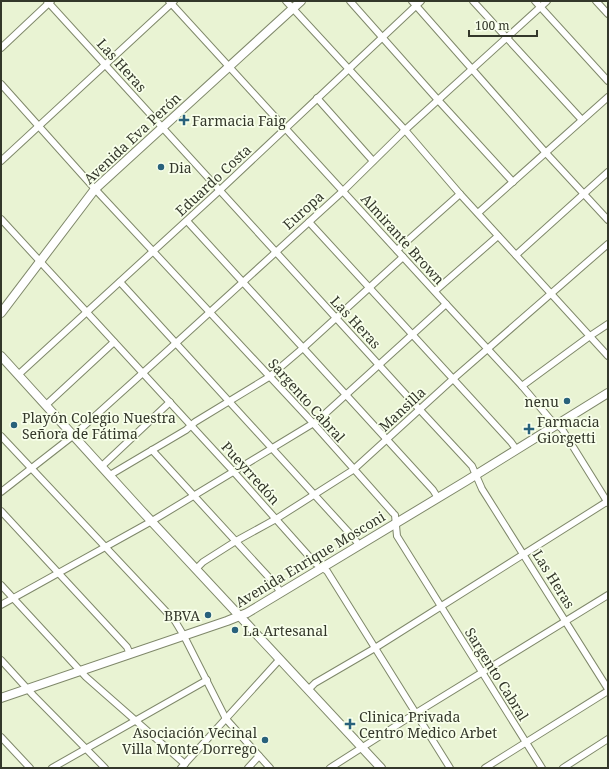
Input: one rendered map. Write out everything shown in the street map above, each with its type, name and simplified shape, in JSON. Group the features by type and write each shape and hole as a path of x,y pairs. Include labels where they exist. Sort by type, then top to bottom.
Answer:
{"main road":[{"name":"Avenida Eva Perón","path":"1,313 95,189 301,1"},
{"path":"1,356 381,768"},
{"name":"Avenida Enrique Mosconi","path":"1,698 240,616 281,593 438,498 608,393"}],"street":[{"path":"286,1 405,130 460,194 608,356"},
{"path":"350,1 513,182"},
{"name":"Eduardo Costa","path":"18,374 286,129 382,37 414,3 421,1"},
{"path":"473,1 582,120"},
{"path":"535,1 608,81"},
{"name":"Europa","path":"1,492 74,435 343,191 405,130 547,1"},
{"path":"596,1 608,14"},
{"path":"1,48 49,2"},
{"name":"Las Heras","path":"49,2 472,466 482,489 566,620 608,690"},
{"path":"1,161 171,2"},
{"name":"Almirante Brown","path":"171,2 565,434 608,501"},
{"path":"414,3 546,153 608,220"},
{"name":"Sargento Cabral","path":"1,84 95,189 269,376 395,515 396,536 542,768"},
{"path":"478,213 608,97"},
{"path":"317,98 373,161"},
{"path":"516,255 608,172"},
{"path":"397,250 460,194"},
{"name":"Pueyrredón","path":"1,219 233,471 315,563 327,571 450,768"},
{"path":"187,221 438,498"},
{"path":"309,222 511,442 516,450"},
{"path":"435,291 498,236"},
{"name":"Mansilla","path":"196,569 203,562 236,541 276,519 353,470 452,379 608,244"},
{"path":"110,475 186,430 191,425 269,376 303,348 403,257"},
{"path":"120,282 272,447 359,545"},
{"path":"1,605 152,521 317,421 446,304"},
{"path":"522,386 608,324"},
{"path":"46,405 114,342"},
{"path":"102,466 170,402"},
{"path":"1,436 175,621 226,719 270,768"},
{"path":"152,450 275,584 281,593"},
{"path":"308,690 315,683 375,648 608,501"},
{"path":"1,511 127,647 130,654"},
{"path":"1,585 80,671 135,720 183,766 280,660"},
{"path":"330,768 416,713 608,595"},
{"path":"1,660 27,689 105,768"},
{"path":"52,768 207,680"},
{"path":"485,768 608,690"},
{"path":"1,737 30,768"},
{"path":"563,768 608,739"},
{"path":"248,768 259,756"}],"place":[{"name":"Farmacia Faig","path":"184,120"},
{"name":"Dia","path":"161,167"},
{"name":"nenu","path":"567,401"},
{"name":"Playón Colegio Nuestra Señora de Fátima","path":"14,425"},
{"name":"Farmacia Giorgetti","path":"529,429"},
{"name":"BBVA","path":"208,615"},
{"name":"La Artesanal","path":"235,630"},
{"name":"Clinica Privada Centro Medico Arbet","path":"350,724"},
{"name":"Asociación Vecinal Villa Monte Dorrego","path":"265,740"}]}
